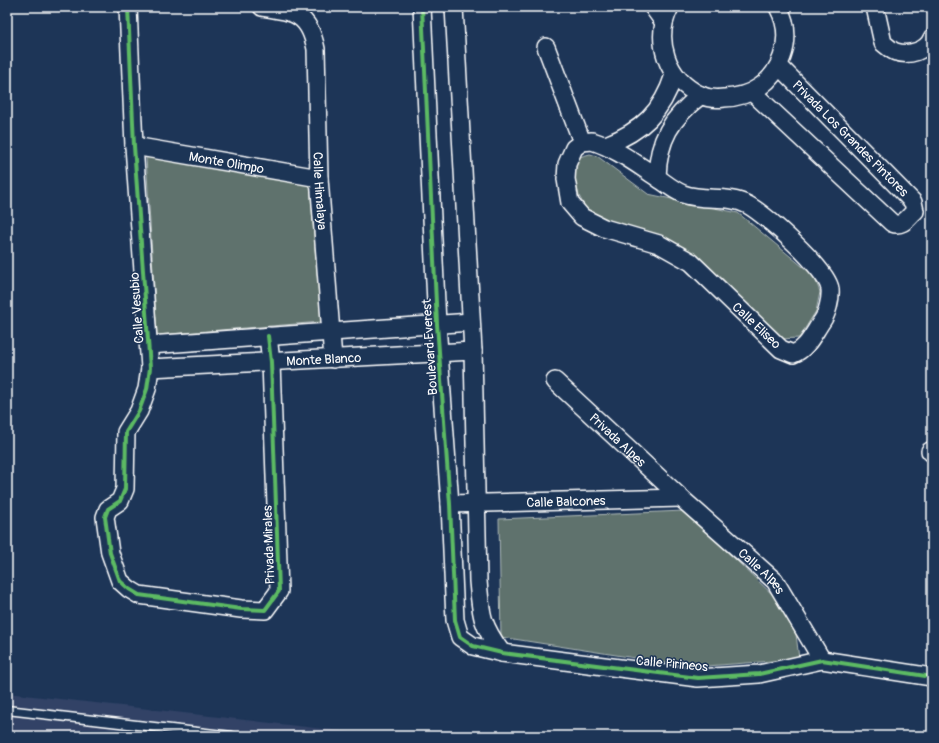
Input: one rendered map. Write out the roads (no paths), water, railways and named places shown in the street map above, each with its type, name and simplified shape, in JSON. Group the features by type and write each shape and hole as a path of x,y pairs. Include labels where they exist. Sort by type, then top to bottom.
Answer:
{"street":[{"name":"Calle Vesubio","path":"128,7 134,146 150,368 147,389 139,411 126,432 125,489 120,501 108,509 105,517 110,553 120,581 128,589"},
{"name":"Calle Himalaya","path":"262,7 288,11 300,17 308,25 313,34 316,49 319,178 333,358"},
{"name":"Boulevard Everest","path":"422,7 437,324 450,504 455,620 460,637"},
{"path":"454,7 473,351 478,581 481,617 489,636 502,653"},
{"path":"653,7 667,14 663,49 667,62 674,75 701,96 717,98 736,98 752,92 768,81 779,66 785,49 786,31 782,14 778,7"},
{"path":"875,7 883,43 895,52 910,54 923,49 932,38"},
{"path":"546,47 582,142"},
{"name":"Privada Los Grandes Pintores","path":"752,92 892,223 898,225 902,224 914,211 914,202 779,66"},
{"path":"606,145 632,133 650,118 661,106 669,91 674,75"},
{"path":"657,177 657,161 667,130 676,117 701,96"},
{"name":"Calle Eliseo","path":"592,141 606,145 657,177 666,185 683,194 703,199 728,198 748,205 772,222 820,269 830,289 826,315 802,351 793,354 781,349 691,262 659,244 604,228 582,217 570,203 566,179 567,164 574,148 582,142 592,141"},
{"name":"Monte Olimpo","path":"134,146 319,178"},
{"name":"Monte Blanco","path":"149,345 471,322"},
{"name":"Privada Mirales","path":"128,589 139,595 241,609 265,610 274,601 279,591 271,362 268,336"},
{"name":"Monte Blanco","path":"150,368 473,351"},
{"name":"Privada Alpes","path":"555,381 681,498"},
{"name":"Calle Balcones","path":"450,504 681,498"},
{"name":"Calle Alpes","path":"681,498 775,581 822,660"},
{"name":"Calle Pirineos","path":"460,637 473,646 502,653 698,678 759,674 822,660 932,677"}],"lane":[{"path":"7,710 232,736"}]}
